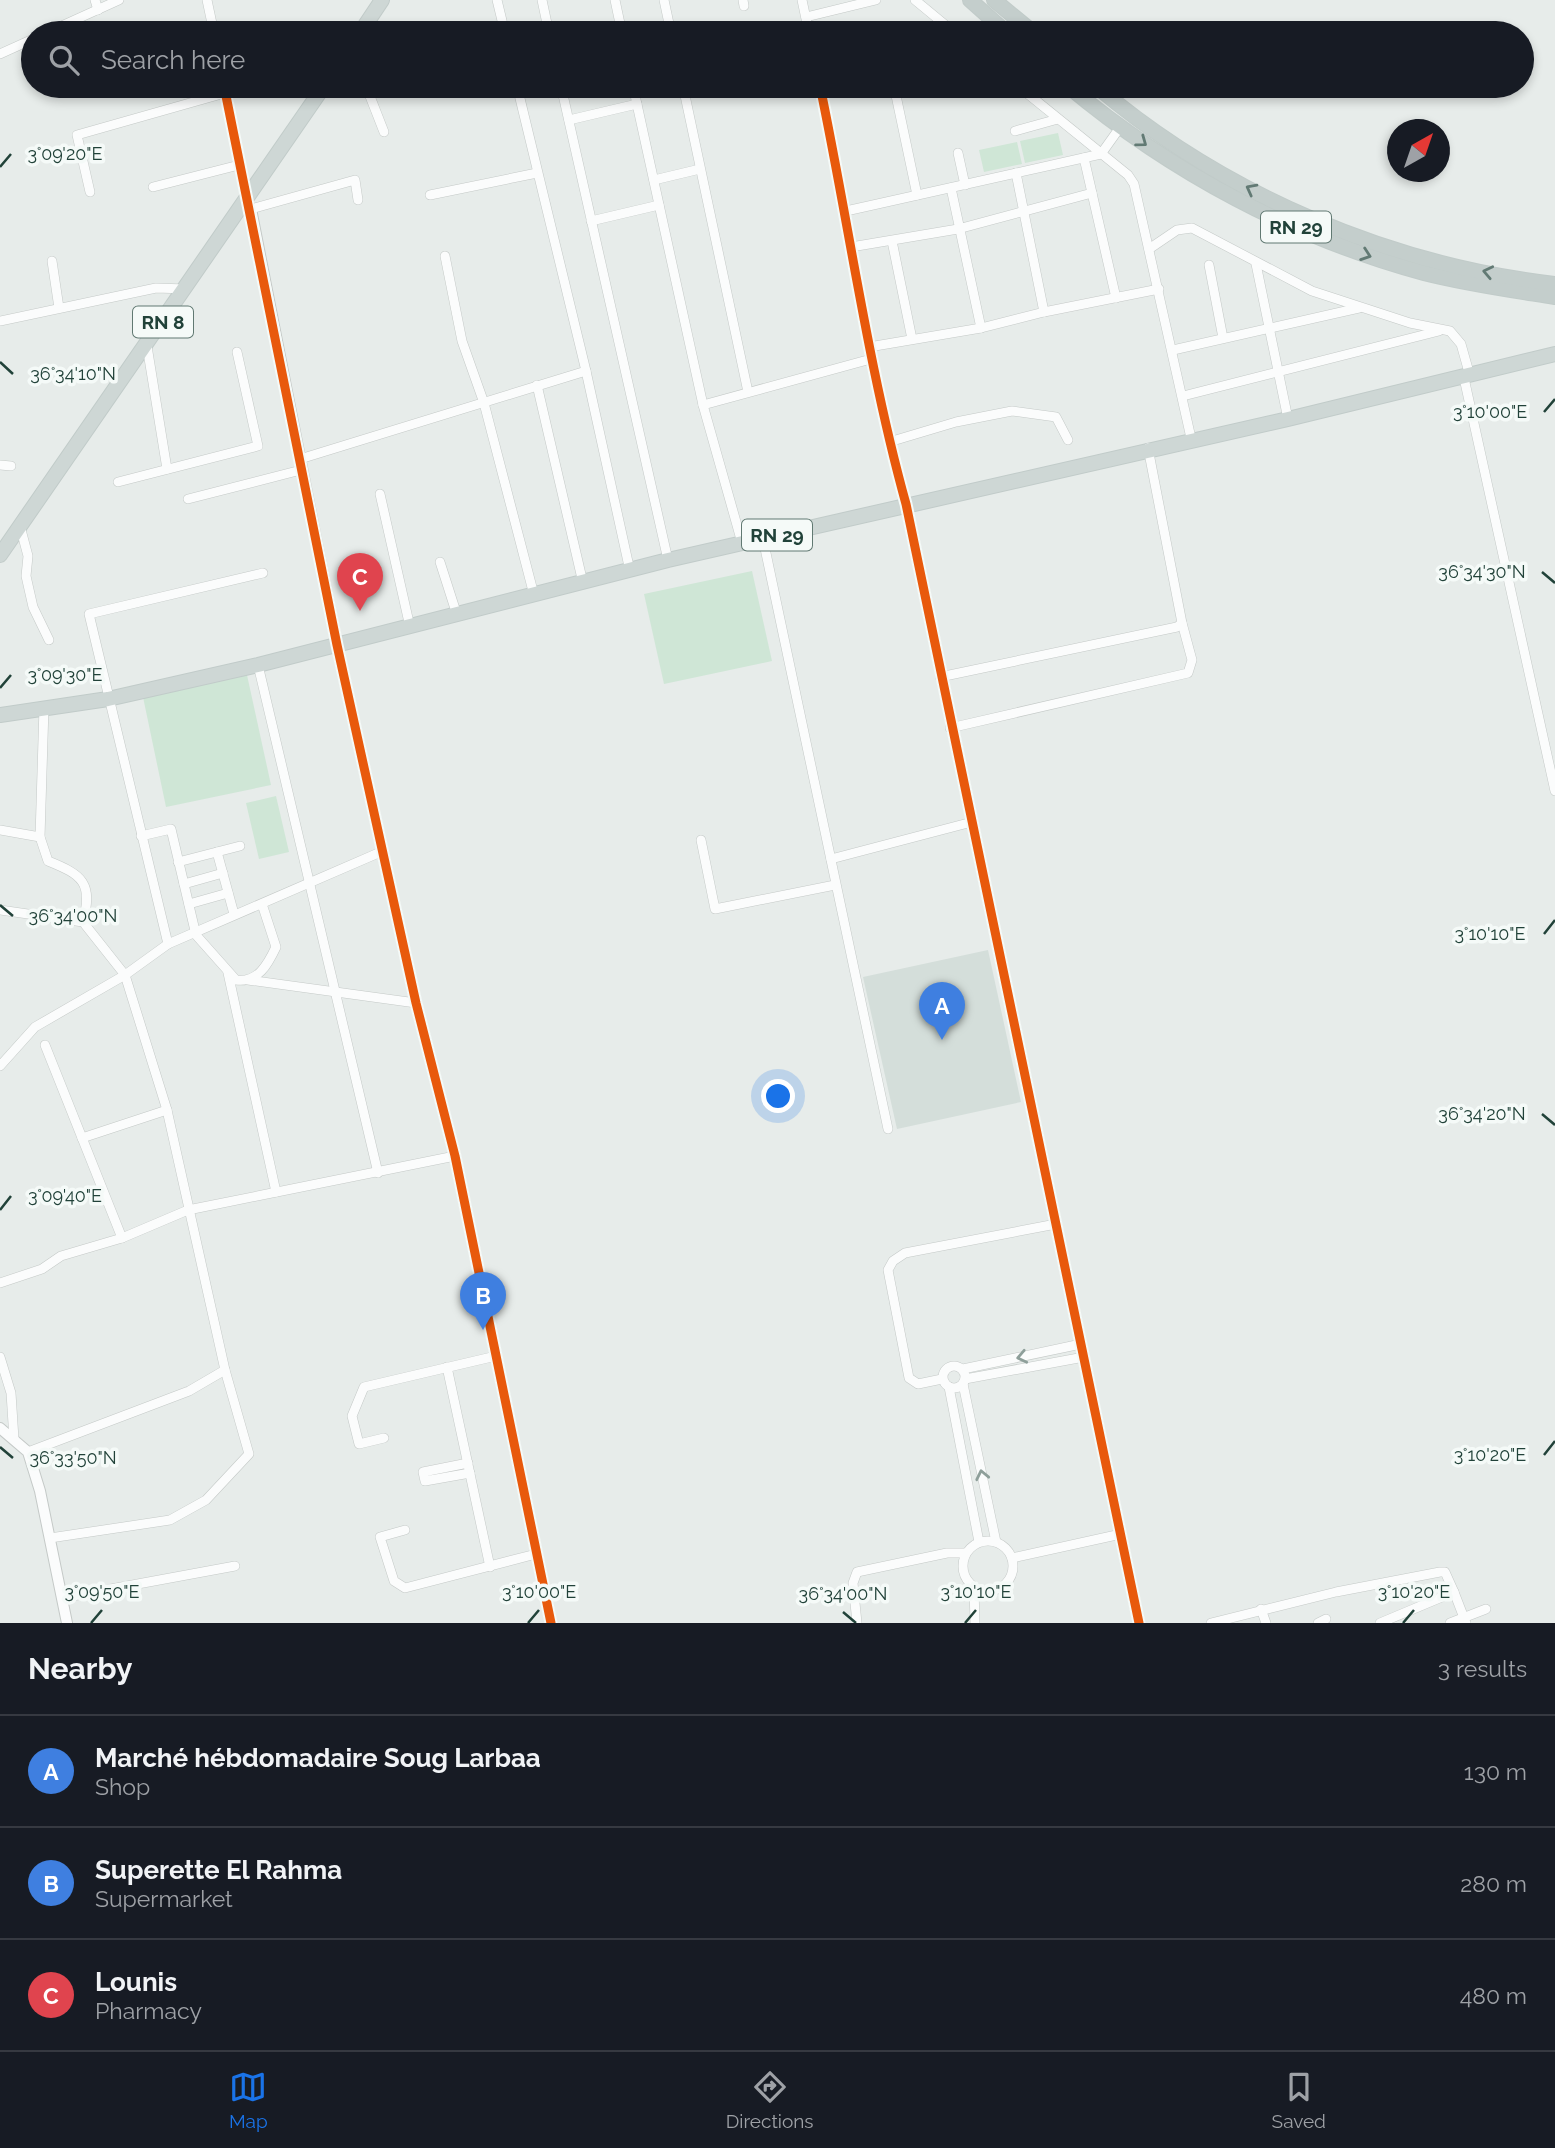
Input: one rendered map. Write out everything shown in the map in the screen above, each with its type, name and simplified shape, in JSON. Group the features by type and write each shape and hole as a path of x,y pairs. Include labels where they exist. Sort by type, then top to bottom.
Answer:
{"highway":[{"path":"970,0 994,21"},
{"path":"994,0 1019,21"},
{"name":"RN 29","path":"1084,98 1207,184 1306,232 1425,273 1555,297"},
{"name":"RN 29","path":"1113,98 1217,170 1310,218 1430,259 1555,284"}],"main road":[{"path":"368,21 382,0"},
{"name":"RN 8","path":"0,554 248,204 316,98"},
{"name":"RN 29","path":"0,715 108,699 258,665 668,560 1191,438 1288,419 1555,354"}],"street":[{"path":"95,0 98,10"},
{"path":"73,21 119,0"},
{"path":"207,0 211,21"},
{"path":"497,0 502,21"},
{"path":"542,0 547,21"},
{"path":"615,0 619,21"},
{"path":"664,0 668,21"},
{"path":"802,0 807,21"},
{"path":"806,17 876,0"},
{"path":"915,0 940,21"},
{"path":"0,54 21,44"},
{"path":"90,192 77,135 195,98"},
{"path":"226,98 337,645 416,1003 454,1156 551,1623"},
{"path":"371,98 384,132"},
{"path":"520,98 586,371 630,571"},
{"path":"564,98 668,560"},
{"path":"636,98 702,405 742,543"},
{"path":"685,98 748,392"},
{"path":"822,98 888,442 906,504 950,728 972,822 1139,1623"},
{"path":"897,98 917,195"},
{"path":"1033,98 1135,184 1191,438"},
{"path":"569,120 637,104"},
{"path":"1015,131 1058,119"},
{"path":"846,211 1101,154 1121,126"},
{"path":"958,153 965,185"},
{"path":"1084,158 1116,298"},
{"path":"153,187 239,165"},
{"path":"654,180 700,169"},
{"path":"429,195 537,173"},
{"path":"1016,173 1026,211 1044,312"},
{"path":"248,204 355,180 358,200"},
{"path":"951,188 981,328"},
{"path":"851,247 958,229 1092,193"},
{"path":"591,221 659,205"},
{"path":"1149,248 1177,230 1192,228 1256,264 1312,291 1410,323 1445,330 1459,339 1555,791"},
{"path":"892,241 912,338"},
{"path":"445,256 462,341 484,403 534,595"},
{"path":"52,261 60,308"},
{"path":"1256,264 1288,419"},
{"path":"1209,265 1223,338"},
{"path":"0,321 156,288 186,289"},
{"path":"869,347 981,328 1044,312 1159,289"},
{"path":"1173,350 1361,307"},
{"path":"1183,396 1445,330"},
{"path":"147,346 167,468"},
{"path":"118,482 258,446 237,352"},
{"path":"702,405 871,359"},
{"path":"188,499 301,465 586,371"},
{"path":"537,385 583,583"},
{"path":"888,442 956,422 1012,411 1056,416 1068,440"},
{"path":"950,728 1188,673 1192,660 1182,623 1148,448"},
{"path":"0,465 10,466"},
{"path":"380,494 410,626"},
{"path":"19,524 28,556 26,576 33,607 49,640"},
{"path":"763,539 888,1129"},
{"path":"440,562 457,615"},
{"path":"168,944 89,614 263,573"},
{"path":"940,677 1177,627 1182,623"},
{"path":"258,665 378,1173"},
{"path":"44,707 40,837 48,861 70,870 83,881 89,899 83,922"},
{"path":"831,859 972,822"},
{"path":"0,830 40,837"},
{"path":"141,836 171,830 196,935 236,980 335,990 416,1003"},
{"path":"701,840 715,909 835,885"},
{"path":"178,862 240,846"},
{"path":"217,852 234,914"},
{"path":"0,1066 35,1027 125,975 168,944 196,935 234,914 310,885 383,852"},
{"path":"184,884 223,873"},
{"path":"189,904 228,893"},
{"path":"248,981 267,967 275,947 261,904"},
{"path":"0,910 83,922 125,975 167,1110 225,1370 249,1454 206,1500 170,1520 50,1538"},
{"path":"228,973 276,1192"},
{"path":"45,1045 122,1238"},
{"path":"82,1138 167,1110"},
{"path":"0,1283 42,1269 61,1256 122,1238 188,1210 454,1156"},
{"path":"1056,1224 905,1254 892,1261 888,1270 909,1378 918,1384 946,1383 1081,1344"},
{"path":"384,1438 359,1444 352,1416 364,1387 496,1356"},
{"path":"0,1357 11,1393 14,1439"},
{"path":"963,1377 1084,1357"},
{"path":"979,1542 946,1383 949,1366 963,1377 996,1542"},
{"path":"447,1367 490,1567"},
{"path":"28,1452 189,1391 225,1370"},
{"path":"0,1428 28,1452 50,1538 67,1623"},
{"path":"405,1530 380,1537 394,1581 405,1588 536,1554"},
{"path":"1012,1558 1121,1534"},
{"path":"979,1542 996,1542 1006,1548 1012,1558 1013,1569 1006,1584 991,1591 974,1588 966,1580 962,1569 966,1553 979,1542"},
{"path":"858,1623 853,1583 857,1572 947,1553 966,1553"},
{"path":"62,1598 235,1566"},
{"path":"1216,1622 1261,1609 1445,1572 1465,1620"},
{"path":"974,1588 975,1623"},
{"path":"1380,1623 1454,1592"},
{"path":"1261,1609 1266,1623"},
{"path":"1450,1623 1465,1620 1486,1609"}],"shaded area":[{"path":"988,950 1021,1102 897,1129 863,977"}],"green space":[{"path":"1058,133 1063,155 1025,163 1020,141"},
{"path":"1017,142 1022,164 984,172 979,150"},
{"path":"752,571 772,661 664,684 644,594"},
{"path":"247,675 271,785 166,807 143,697"},
{"path":"276,796 289,852 259,859 246,803"}],"cycle path":[{"path":"226,98 337,645 416,1003 455,1156 551,1623"},
{"path":"822,98 870,348 906,504 1139,1623"}],"place":[{"name":"Lounis","path":"360,611"},
{"name":"Marché hébdomadaire Soug Larbaa","path":"942,1040"},
{"name":"Superette El Rahma","path":"483,1330"}]}
